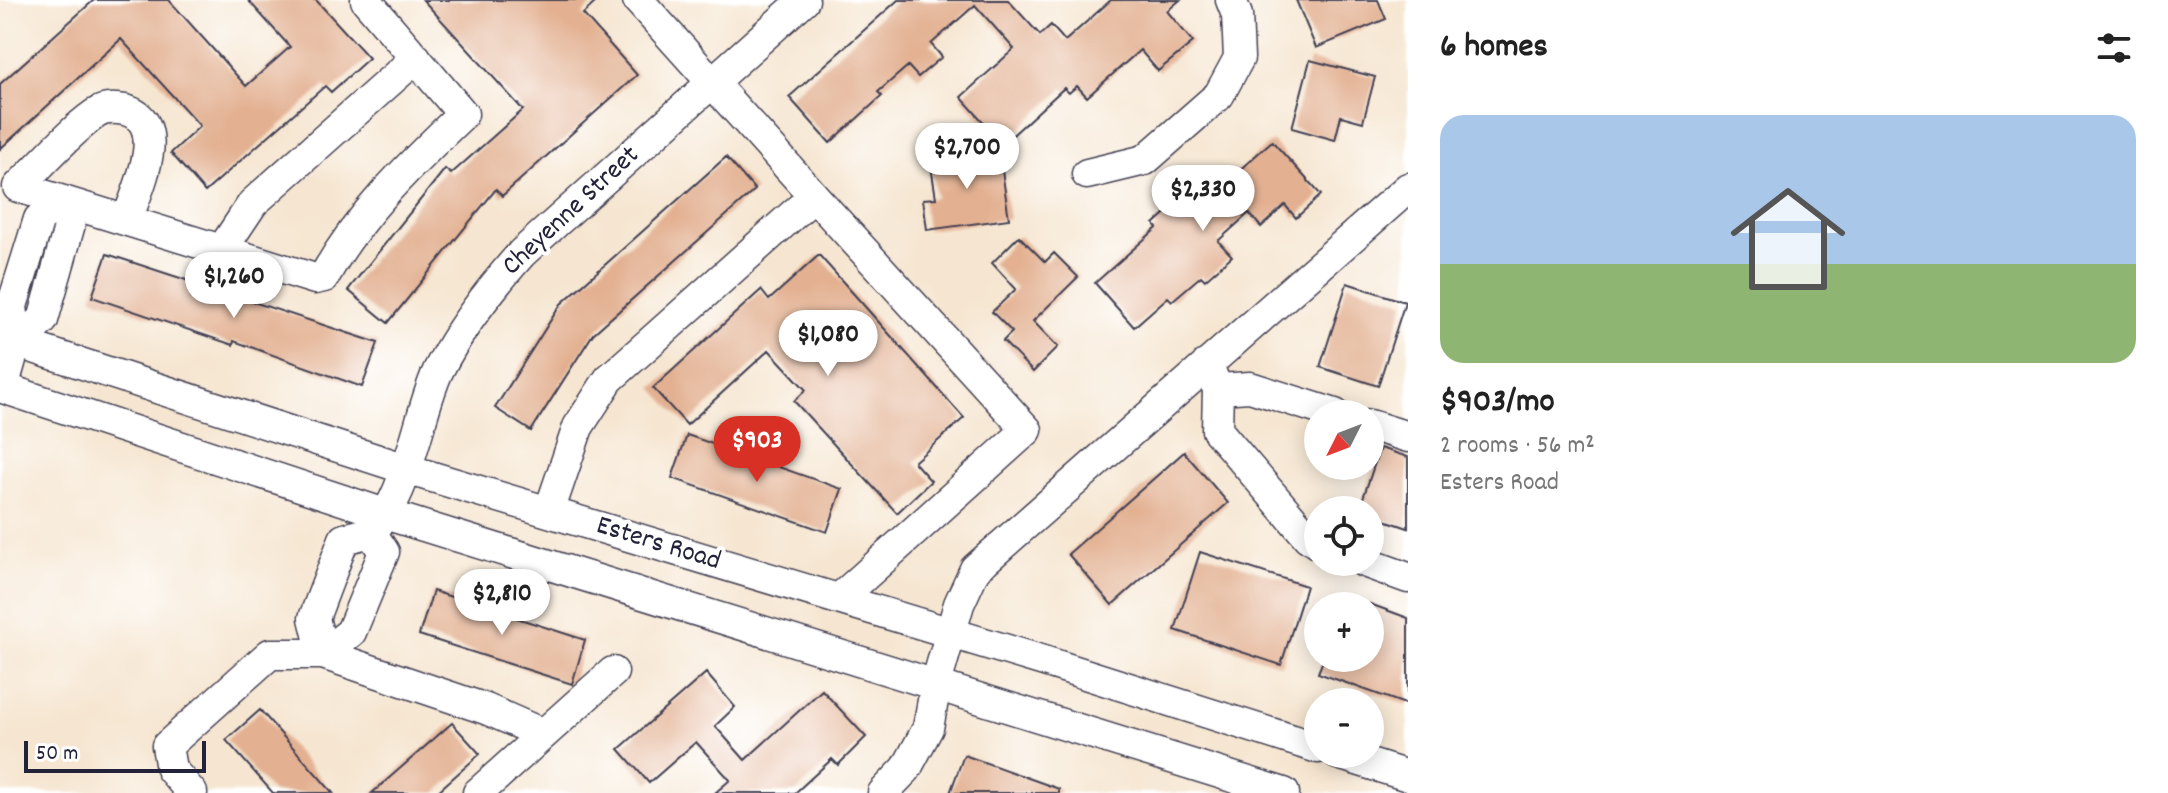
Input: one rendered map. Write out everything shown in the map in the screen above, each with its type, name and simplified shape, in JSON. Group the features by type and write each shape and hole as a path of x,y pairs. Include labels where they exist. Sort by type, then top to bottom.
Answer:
{"street":[{"path":"127,220 142,174 149,139 144,123 132,112 119,109 97,112 18,187 315,279 324,277 341,247 395,180 463,114 366,0"},
{"path":"638,0 1027,430 839,599"},
{"name":"Cheyenne Street","path":"377,522 406,469 437,372 488,291 522,253 804,0"},
{"path":"1087,174 1145,160 1219,95 1239,58 1237,15 1231,0"},
{"path":"223,248 253,203 416,58"},
{"path":"883,793 906,769 928,728 936,684 953,634 959,604 975,569 1212,376 1408,188"},
{"path":"549,512 578,427 609,379 814,196"},
{"path":"1,388 8,340 43,320 70,224 64,201"},
{"name":"Esters Road","path":"8,340 406,469 1304,744"},
{"path":"1212,376 1304,404"},
{"path":"1212,376 1217,430 1304,532"},
{"name":"Esters Road","path":"1,388 377,522 936,684 1284,793"},
{"path":"1384,429 1408,437"},
{"path":"377,522 384,552 351,632 323,654 314,618 344,539 377,522"},
{"path":"1384,569 1408,578"},
{"path":"192,793 171,769 167,746 270,654 323,654 486,709 543,734"},
{"path":"478,793 613,672"},
{"path":"1383,768 1408,776"}],"building":[{"path":"94,0 169,0 246,86 290,47 248,0 316,0 369,58 331,92 325,86 205,192 171,153 200,126 121,39 0,149 0,84"},
{"path":"423,0 598,0 583,14 637,75 502,196 496,189 388,323 348,290 445,169 451,174 523,110"},
{"path":"898,0 1008,0 1040,35 1051,25 1065,41 1111,0 1180,0 1167,11 1193,42 1158,71 1140,50 1087,97 1077,86 1069,93 1064,88 1003,144 961,97 1014,49 975,5 931,44 942,57 918,77 908,66 878,92 882,96 830,143 789,97"},
{"path":"1296,0 1378,0 1386,19 1316,48"},
{"path":"1310,60 1375,77 1363,122 1341,116 1335,140 1292,128"},
{"path":"1272,141 1321,195 1296,218 1285,205 1261,227 1249,213 1218,241 1232,256 1205,280 1201,276 1172,301 1168,297 1134,327 1095,283 1157,228 1154,224 1205,178 1216,191"},
{"path":"999,150 1009,219 927,230 923,199 936,198 930,160"},
{"path":"726,157 755,190 593,334 531,431 495,408 561,304"},
{"path":"1019,236 1045,262 1054,253 1078,277 1033,321 1058,347 1033,372 1003,341 1012,332 992,312 1016,289 992,263"},
{"path":"107,254 378,343 362,387 234,341 233,345 92,297"},
{"path":"819,255 964,418 914,462 931,481 897,513 794,401 806,390 769,350 687,425 653,388 761,290 769,300"},
{"path":"1347,283 1405,302 1378,386 1320,367"},
{"path":"687,435 842,489 827,532 672,478"},
{"path":"1384,449 1408,457 1408,528 1384,520 1384,496 1364,496 1369,480 1384,480"},
{"path":"1184,452 1228,503 1112,605 1068,554"},
{"path":"1200,552 1306,586 1281,665 1175,630"},
{"path":"433,591 585,640 572,684 419,635"},
{"path":"1384,609 1408,618 1408,705 1384,696 1384,688 1360,688 1318,673 1384,672"},
{"path":"706,673 735,707 715,726 745,760 822,690 866,737 838,765 832,759 795,793 715,793 730,780 696,742 649,783 619,749"},
{"path":"260,710 333,793 273,793 226,740"},
{"path":"452,723 480,754 436,793 372,793"},
{"path":"964,755 1059,789 1059,793 950,793"}]}
